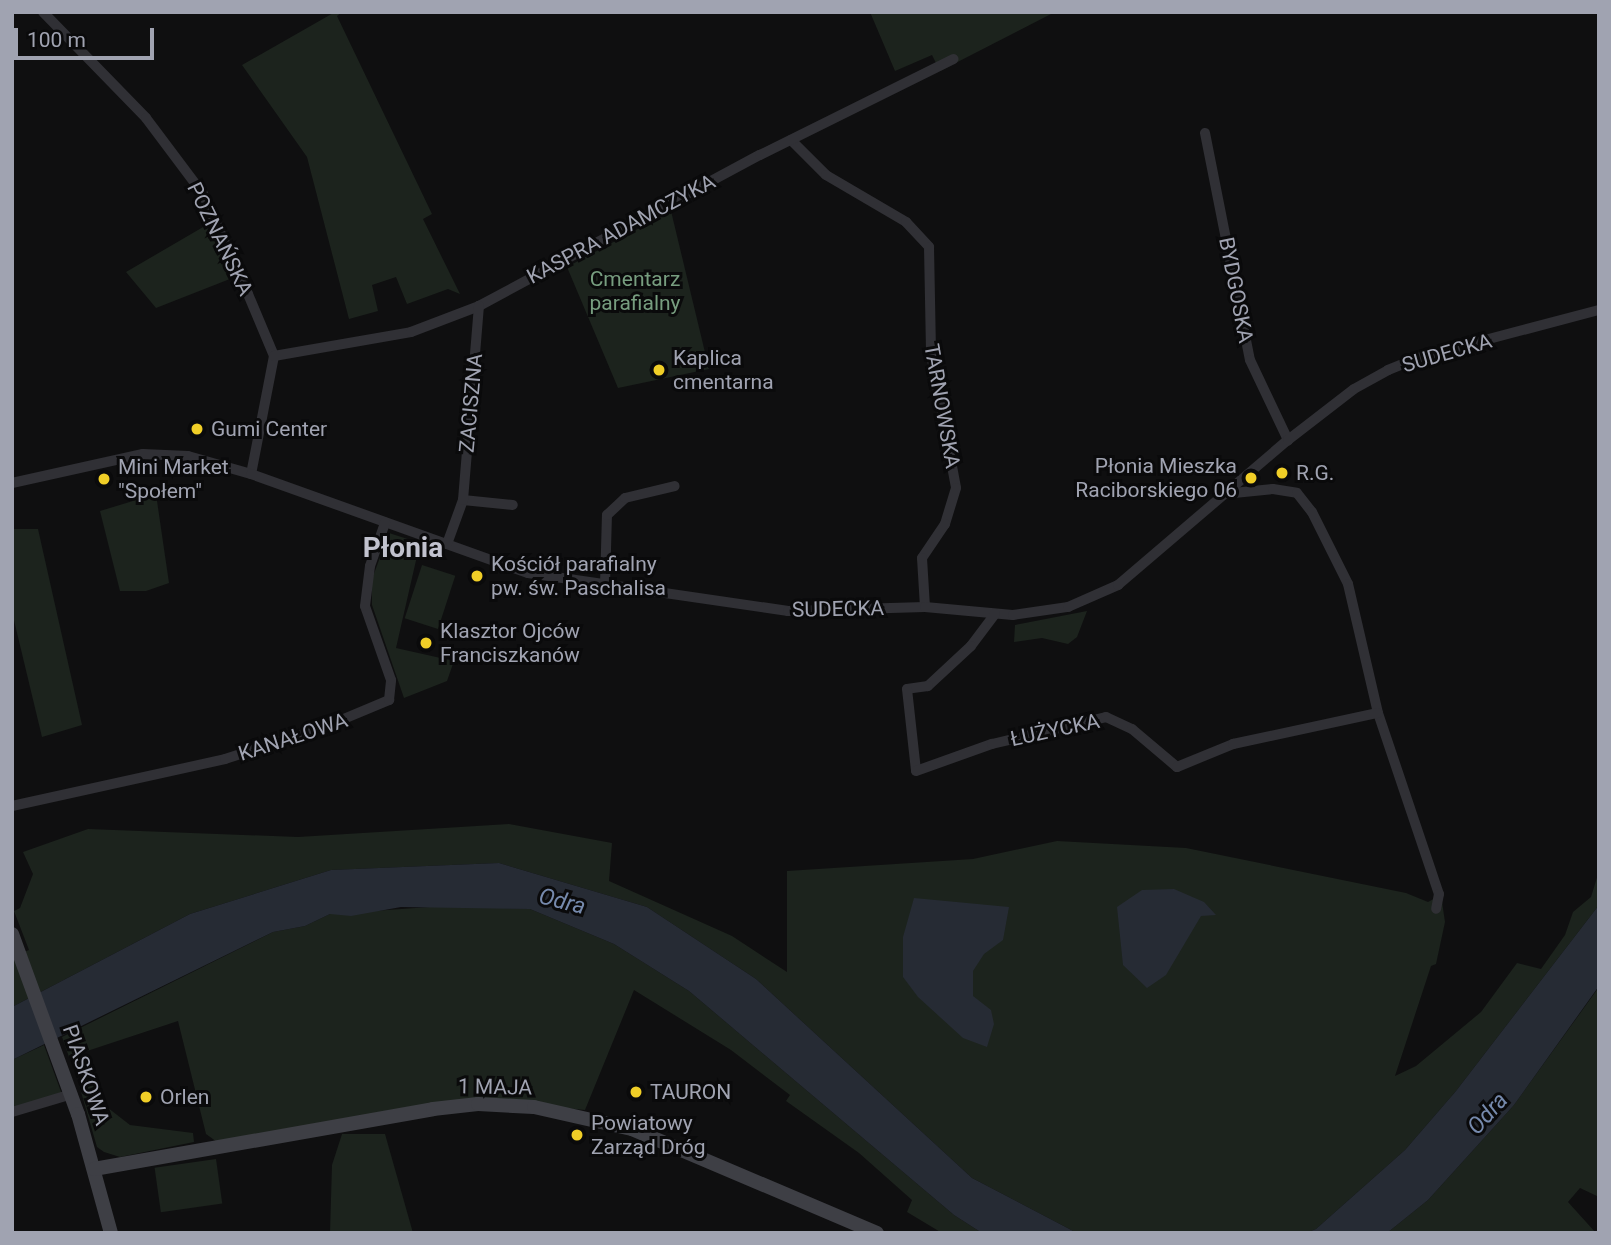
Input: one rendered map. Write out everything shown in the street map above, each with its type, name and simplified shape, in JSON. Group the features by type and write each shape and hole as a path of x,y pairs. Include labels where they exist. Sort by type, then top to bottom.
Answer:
{"street":[{"name":"POZNAŃSKA","path":"43,12 146,118 203,194 274,356"},
{"name":"KASPRA ADAMCZYKA","path":"274,356 411,332 479,306 790,140 953,58"},
{"name":"BYDGOSKA","path":"1205,133 1250,360 1288,440"},
{"name":"TARNOWSKA","path":"790,140 826,175 906,222 929,247 930,354 956,488 945,524 922,558 925,607"},
{"name":"ZACISZNA","path":"447,544 463,500 479,306"},
{"name":"SUDECKA","path":"12,483 143,454 188,456 251,474 528,573 788,611 925,607 995,614 1068,607 1118,585 1288,440 1354,389 1417,358 1599,310"},
{"path":"251,474 274,356"},
{"path":"605,585 607,515 625,498 675,486"},
{"path":"1224,494 1273,489 1297,493 1312,512 1348,584 1378,713 1439,894 1436,909"},
{"path":"463,500 513,505"},
{"name":"KANAŁOWA","path":"12,806 225,759 322,728 389,700 391,681 365,606 370,566 385,523"},
{"name":"ŁUŻYCKA","path":"995,614 971,646 928,686 907,690 916,771 992,744 1106,717 1132,729 1177,767 1233,744 1378,713"},
{"name":"PIASKOWA","path":"12,934 72,1094 111,1233"},
{"path":"12,1112 72,1094"},
{"name":"1 MAJA","path":"94,1169 433,1109 478,1104 534,1107 632,1129 877,1233"}],"green space":[{"path":"335,12 342,12 337,16 432,214 423,219 460,294 448,289 407,304 396,277 372,285 378,311 349,319 307,157 242,65"},
{"path":"870,12 1051,14 940,71 932,55 895,71"},
{"name":"Cmentarz parafialny","path":"671,211 709,369 618,388 567,267"},
{"path":"210,223 235,277 156,308 126,272"},
{"path":"156,494 169,583 146,591 120,591 100,511"},
{"path":"12,529 38,529 82,725 42,737 12,612"},
{"path":"389,533 420,543 396,648 454,661 447,681 404,698 372,605 372,579"},
{"path":"422,565 455,576 438,629 405,618"},
{"path":"1087,611 1077,637 1068,644 1042,638 1014,642 1015,625"},
{"path":"509,824 612,843 609,881 732,936 787,972 787,871 973,859 1057,841 1186,848 1406,893 1428,902 1441,895 1445,922 1436,964 1431,966 1395,1076 1416,1066 1481,1012 1517,963 1541,969 1565,935 1573,912 1591,897 1599,871 1599,905 1456,1091 1405,1150 1316,1229 1306,1233 1077,1233 972,1178 756,979 647,907 499,863 331,870 190,914 12,1007 12,957 29,950 14,911 20,908 33,874 23,852 88,829 298,837"},
{"path":"444,906 530,909 614,944 689,991 954,1215 982,1233 942,1233 907,1212 912,1200 859,1153 786,1101 790,1095 731,1050 634,990 585,1110 477,1099 217,1142 206,1134 178,1021 69,1057 62,1037 273,932 305,926 330,914"},
{"path":"1599,987 1599,1197 1580,1188 1568,1202 1596,1233 1387,1233 1428,1200 1514,1105"},
{"path":"44,1045 64,1100 12,1116 12,1060"},
{"path":"89,1080 96,1082 103,1104 130,1125 193,1133 194,1142 120,1157 104,1152 97,1147 79,1085"},
{"path":"342,1134 385,1134 413,1233 330,1233 332,1165"},
{"path":"216,1159 222,1204 161,1212 155,1168"}],"water":[{"name":"Odra","path":"499,863 647,907 756,979 972,1178 1077,1233 982,1233 954,1215 689,991 614,944 530,909 401,907 351,916 330,914 305,926 273,932 12,1060 12,1007 190,914 331,870"},
{"path":"1174,889 1204,902 1216,915 1201,916 1166,975 1147,988 1123,965 1117,907 1142,890"},
{"path":"914,898 1009,907 1003,940 984,954 973,971 973,996 991,1010 994,1024 987,1047 963,1038 918,997 903,977 903,937"},
{"name":"Odra","path":"1599,905 1599,986 1514,1105 1428,1200 1387,1233 1306,1233 1316,1229 1405,1150 1456,1091"}],"place":[{"name":"Kaplica cmentarna","path":"659,370"},
{"name":"Gumi Center","path":"197,429"},
{"name":"R.G.","path":"1282,473"},
{"name":"Płonia Mieszka Raciborskiego 06","path":"1251,478"},
{"name":"Mini Market \"Społem\"","path":"104,479"},
{"name":"Kościół parafialny pw. św. Paschalisa","path":"477,576"},
{"name":"Klasztor Ojców Franciszkanów","path":"426,643"},
{"name":"TAURON","path":"636,1092"},
{"name":"Orlen","path":"146,1097"},
{"name":"Powiatowy Zarząd Dróg","path":"577,1135"}],"district":[{"name":"Płonia","path":"403,548"}]}
